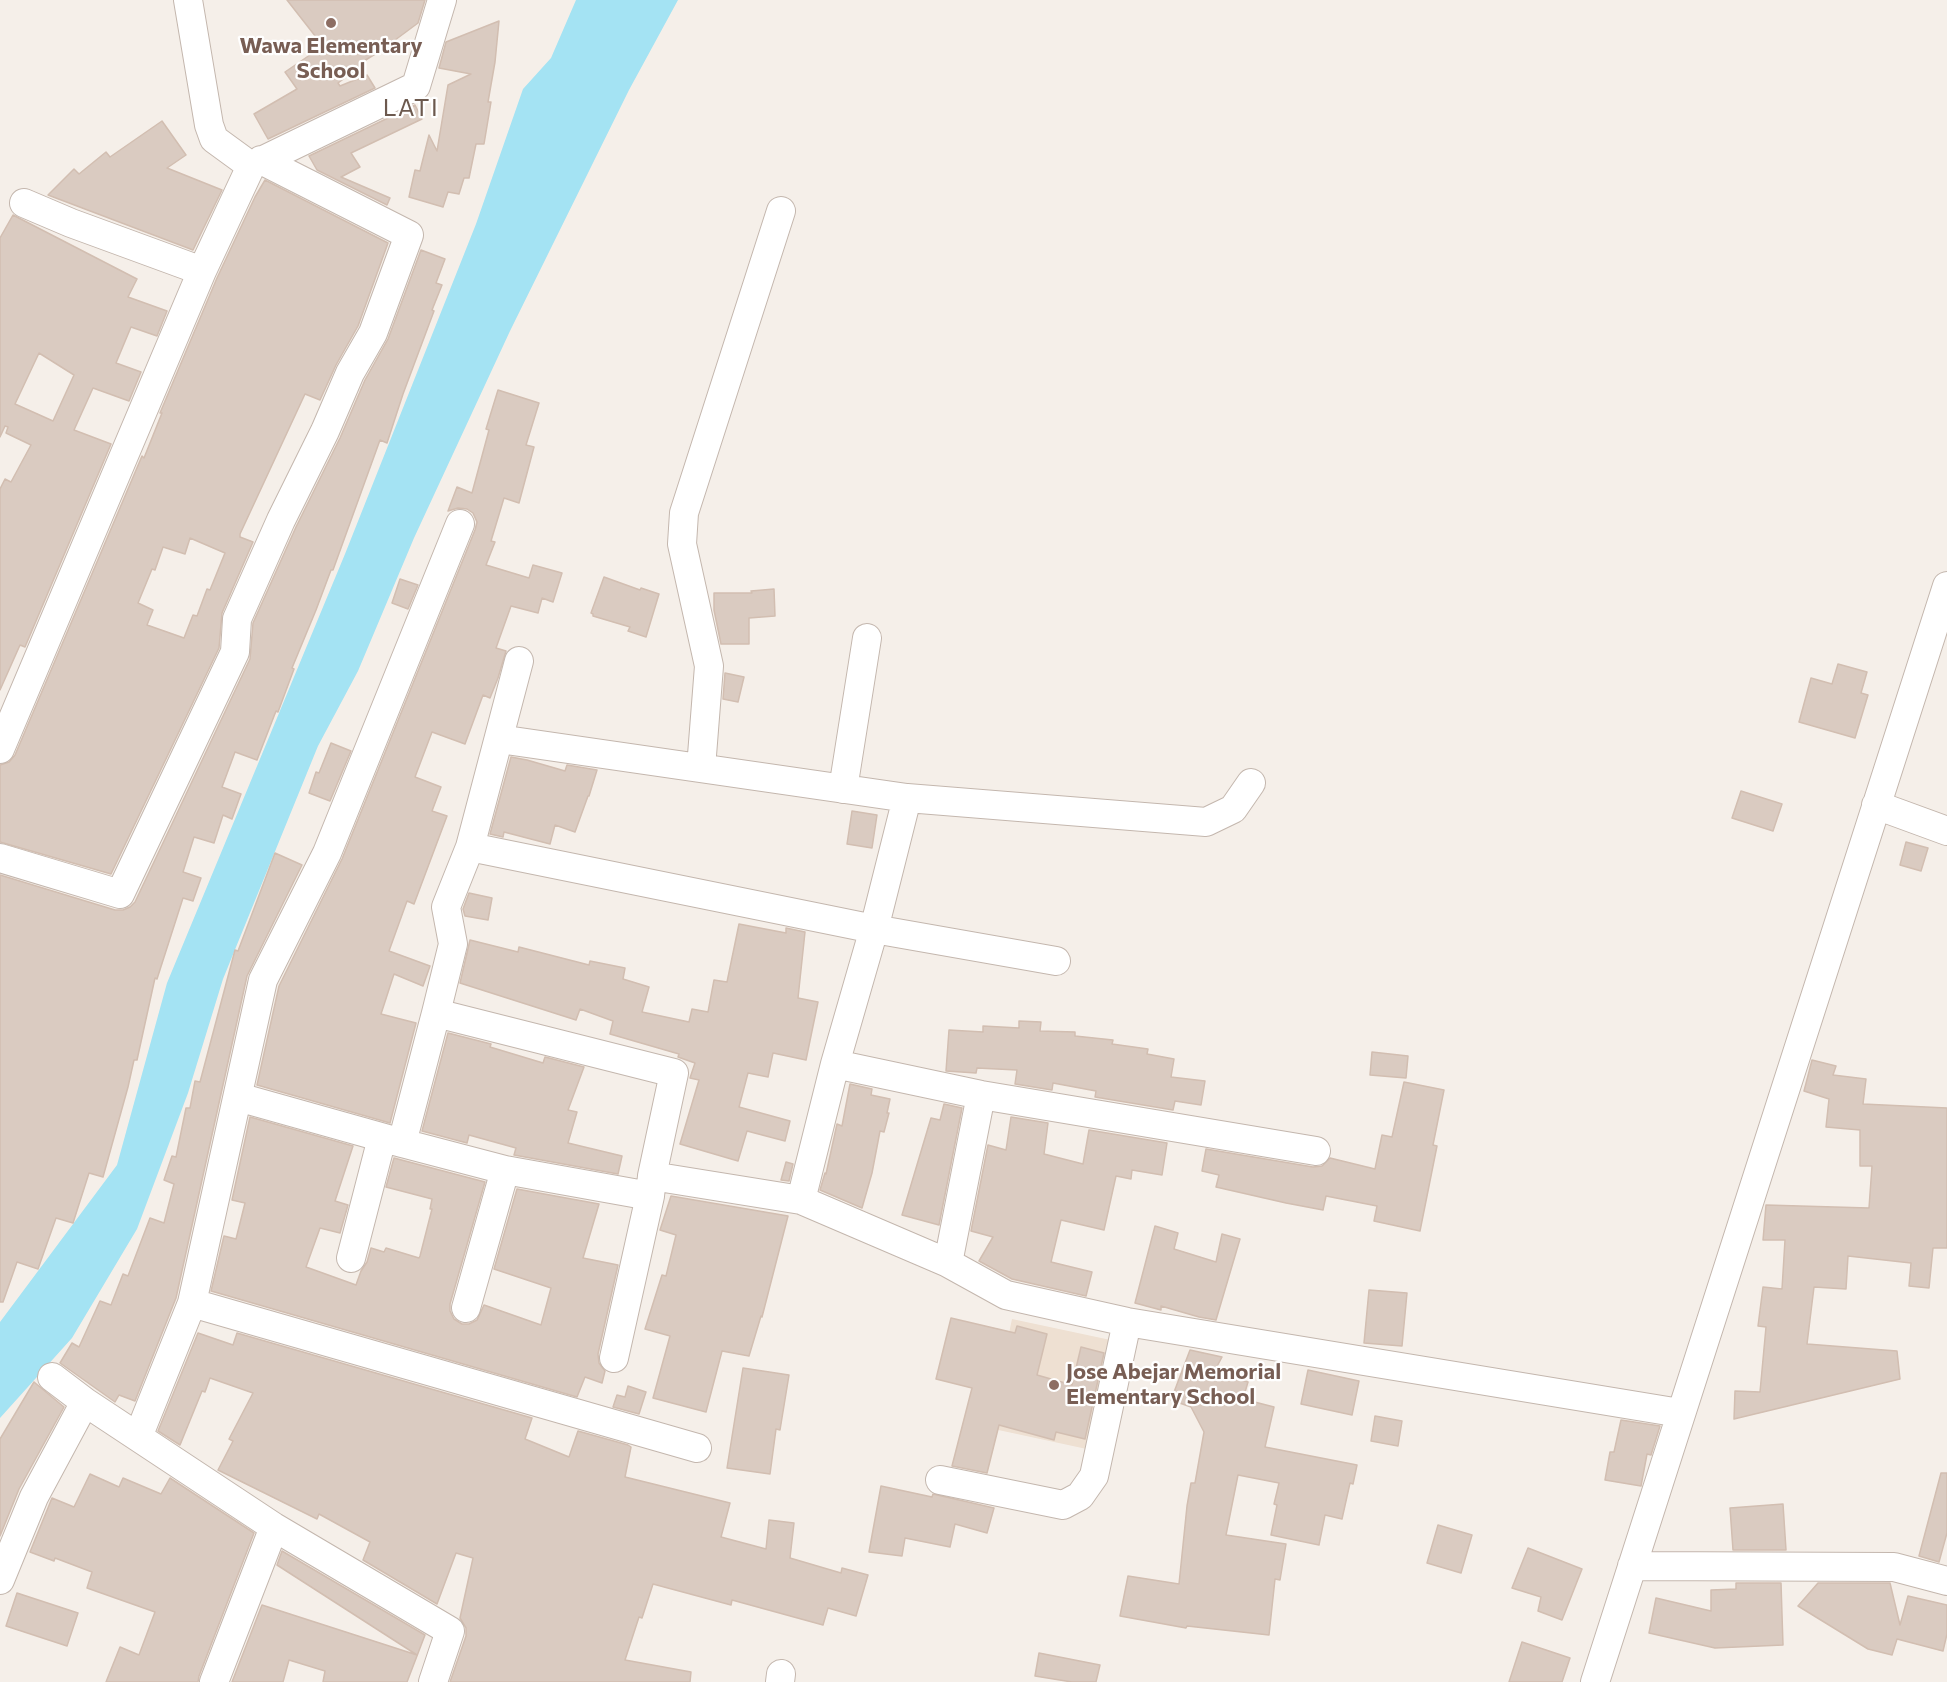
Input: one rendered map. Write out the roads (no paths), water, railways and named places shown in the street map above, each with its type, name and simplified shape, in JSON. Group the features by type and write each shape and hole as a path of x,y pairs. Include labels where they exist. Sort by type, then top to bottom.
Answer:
{"street":[{"path":"0,858 120,894 235,652 237,619 326,431 350,373 374,333 409,235 256,163 214,139 209,125 188,0"},
{"path":"0,749 202,271 256,163 416,86 442,0"},
{"path":"24,203 71,223 202,271"},
{"path":"700,768 709,666 682,544 684,513 782,211"},
{"path":"138,1437 192,1303 263,980 327,854 460,524"},
{"path":"1595,1682 1947,586"},
{"path":"843,789 867,638"},
{"path":"351,1258 436,1013 453,944 447,907 470,847 519,661"},
{"path":"499,739 907,798 1206,822 1233,809 1251,783"},
{"path":"801,1200 907,798"},
{"path":"1876,805 1947,831"},
{"path":"470,847 873,929 1056,961"},
{"path":"436,1013 674,1073 614,1358"},
{"path":"835,1064 981,1095 1316,1151"},
{"path":"948,1263 981,1095"},
{"path":"238,1097 505,1170 801,1200 948,1263 1006,1295 1127,1322 1680,1413"},
{"path":"466,1308 505,1170"},
{"path":"192,1303 697,1448"},
{"path":"940,1479 1063,1505 1080,1496 1094,1476 1127,1322"},
{"path":"52,1377 85,1402 274,1527 450,1631 433,1682"},
{"path":"0,1580 34,1497 85,1402"},
{"path":"214,1682 274,1527"},
{"path":"1632,1566 1894,1567 1947,1581"}],"water":[{"path":"576,0 678,0 629,90 510,331 414,538 358,671 318,746 223,979 188,1093 137,1229 72,1338 0,1418 0,1322 117,1165 167,983 345,554 476,224 523,89 551,58"}],"place":[{"name":"Wawa Elementary School","path":"331,23"},
{"name":"Jose Abejar Memorial Elementary School","path":"1054,1385"}],"district":[{"name":"LATI","path":"411,108"}]}
